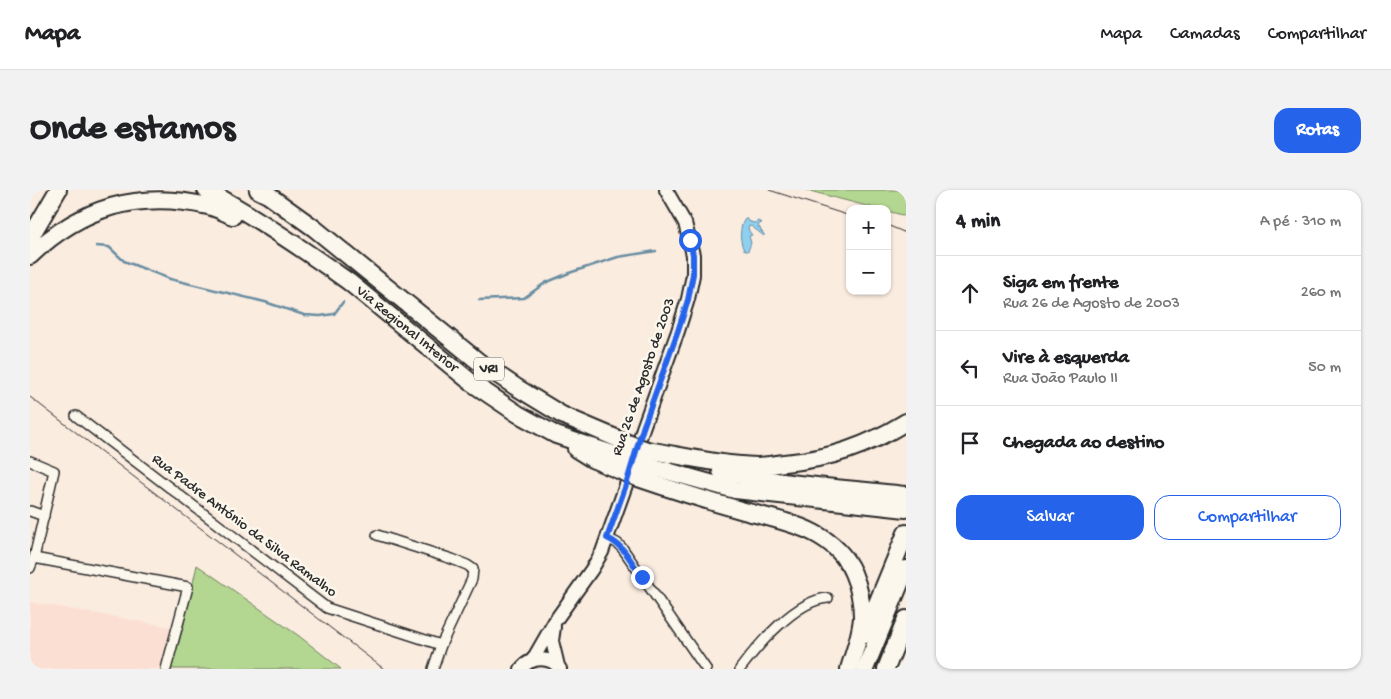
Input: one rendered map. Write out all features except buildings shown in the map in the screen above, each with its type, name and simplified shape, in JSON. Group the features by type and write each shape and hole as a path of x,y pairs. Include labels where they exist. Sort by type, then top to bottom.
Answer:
{"highway":[{"path":"30,222 48,190"},
{"path":"30,238 58,190"},
{"name":"Via Regional Interior","path":"206,190 269,228 349,282 472,383 518,414 556,435 592,459 625,458"},
{"name":"Via Regional Interior","path":"258,190 314,228 479,362 625,458 643,464"},
{"path":"30,256 54,235 80,218 109,205 140,199 175,199 210,206 255,227 269,228"},
{"path":"643,464 713,462 758,466 806,461 853,449 888,433 906,422"},
{"path":"625,458 643,464 693,497 787,522 822,537 836,548 849,564 860,588 862,617 850,669"},
{"name":"VRI","path":"643,464 688,464 740,476 901,502"},
{"path":"850,669 906,533"},
{"path":"866,669 906,569"},
{"path":"886,669 906,619"}],"main road":[{"name":"Rua 26 de Agosto de 2003","path":"532,661 555,621 602,552 688,300 693,274 693,255 685,223 666,190"},
{"path":"555,621 552,641 559,667"},
{"path":"521,669 532,661 541,659 550,661 559,667"}],"street":[{"name":"Rua Padre António da Silva Ramalho","path":"76,416 327,608 441,645"},
{"path":"30,461 54,471 30,568"},
{"path":"30,511 44,516"},
{"path":"377,535 452,559 474,569 469,587 441,645 433,669"},
{"path":"607,538 617,543 623,549 706,669"},
{"path":"34,558 188,587 166,669"},
{"path":"740,669 759,644 791,616 817,599 828,598"}],"shaded area":[{"path":"30,602 183,629 171,669 30,669"}],"green space":[{"path":"806,190 906,190 906,216 891,212 891,205 863,205"},
{"path":"197,565 299,636 341,669 171,669 183,628"}],"water":[{"path":"745,219 749,222 755,223 758,221 762,223 758,227 764,234 764,236 751,226 748,227 752,235 749,236 751,243 748,251 745,251 743,248 741,240 741,230"}],"waterway":[{"path":"96,246 109,247 124,261 170,279 265,302 304,315 320,316 334,314 343,302"},
{"path":"479,300 524,298 545,283 569,273 618,257 656,251"}],"tram line":[{"path":"769,190 846,215"},
{"path":"891,227 906,233"},
{"path":"30,397 384,669"}],"route":[{"path":"642,577 623,549 617,543 607,538 688,300 693,274 693,255 690,240"}]}
